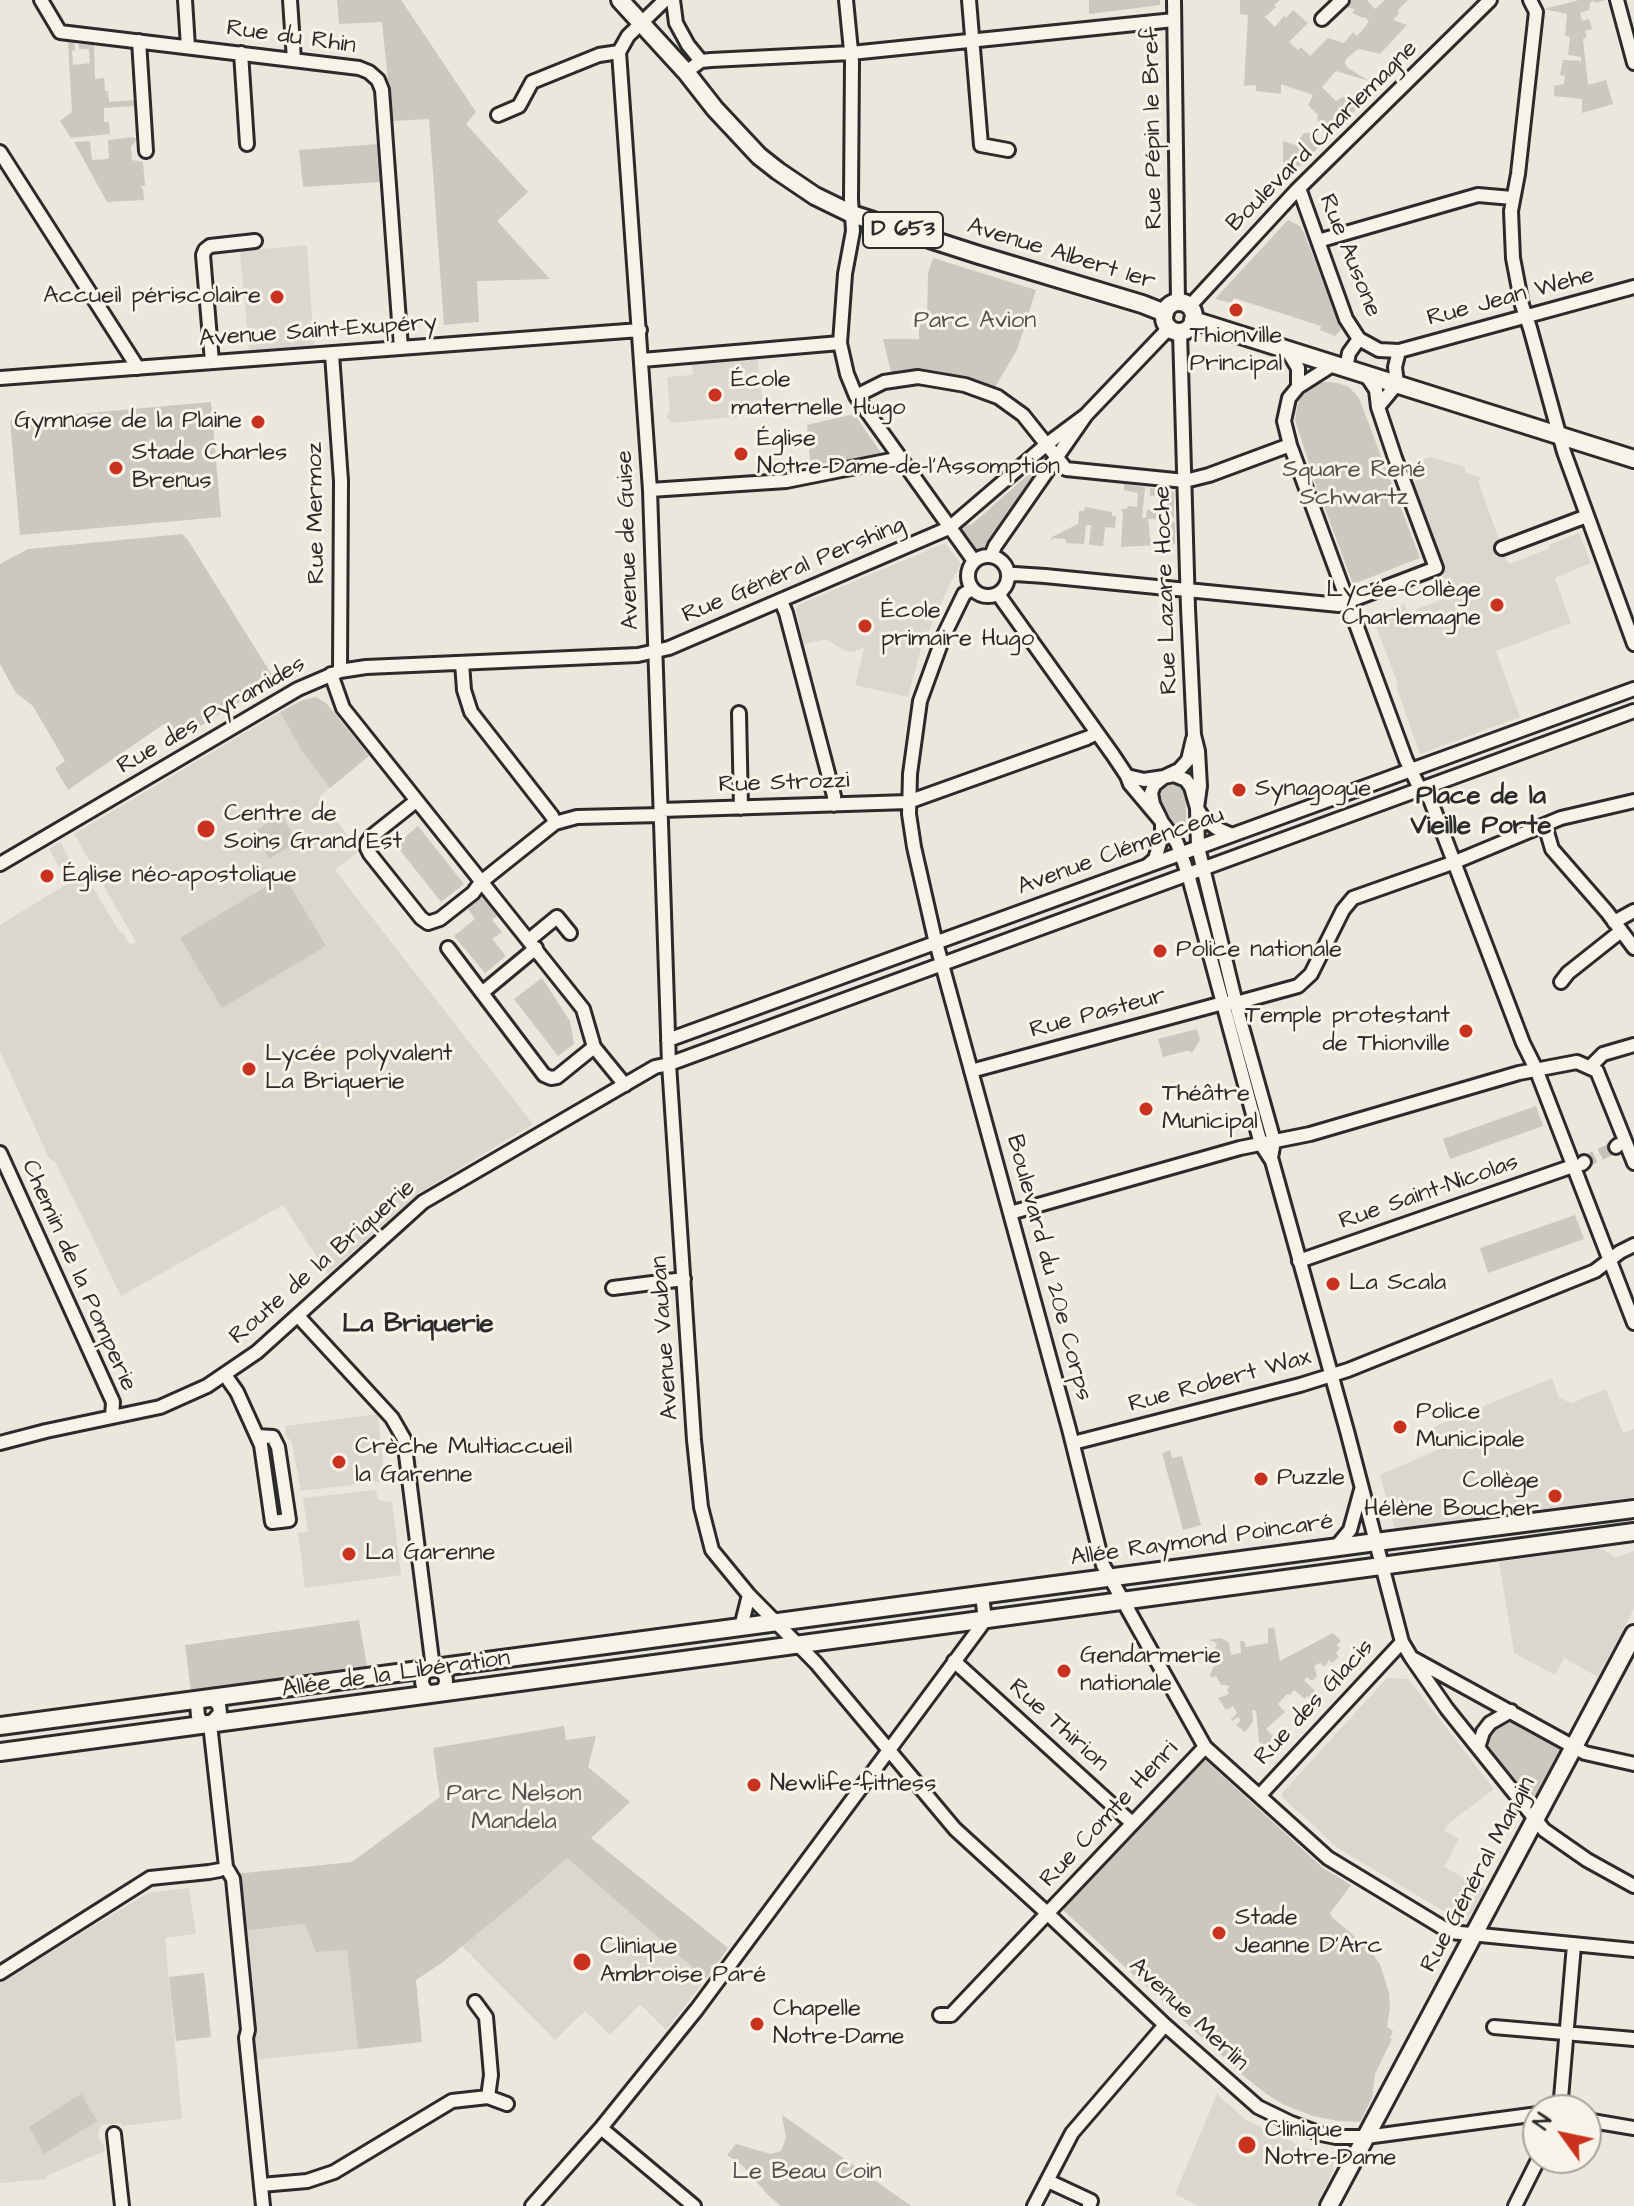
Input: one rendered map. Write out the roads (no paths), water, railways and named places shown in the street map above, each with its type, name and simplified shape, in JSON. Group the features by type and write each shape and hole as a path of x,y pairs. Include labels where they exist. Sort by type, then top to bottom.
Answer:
{"main road":[{"name":"D 653","path":"620,0 641,22"},
{"name":"Avenue Albert 1er","path":"641,22 720,114 774,169 815,196 852,214 1634,459"},
{"name":"Allée Raymond Poincaré","path":"776,1622 1634,1509"},
{"name":"Allée Raymond Poincaré","path":"798,1645 1634,1532"},
{"name":"Allée de la Libération","path":"0,1726 776,1622"},
{"name":"Rue Général Mangin","path":"1329,2206 1535,1819 1580,1750 1632,1644"},
{"name":"Allée de la Libération","path":"0,1752 798,1645"}],"street":[{"name":"Rue du Rhin","path":"41,0 60,32 359,68 378,80 382,90 401,348"},
{"path":"185,0 188,47"},
{"path":"290,0 294,60"},
{"path":"498,115 519,106 532,82 599,55 619,52 624,41 665,0"},
{"path":"673,0 676,23 701,61"},
{"path":"846,0 851,53 853,231 845,274 840,343 847,374 856,396 974,561"},
{"path":"969,0 981,145 1008,150"},
{"name":"Rue Pépin le Bref","path":"1174,0 1179,317"},
{"path":"1322,19 1342,0"},
{"name":"Boulevard Charlemagne","path":"1086,415 1299,188 1490,0"},
{"path":"1530,0 1536,12 1518,174 1512,198 1513,258 1558,435 1634,644"},
{"path":"1617,0 1634,63"},
{"path":"1624,0 1634,37"},
{"path":"686,72 701,61 851,53 1174,20"},
{"path":"139,41 146,151"},
{"name":"Avenue de Guise","path":"619,52 650,490 669,1064"},
{"path":"241,53 247,144"},
{"path":"0,152 138,368"},
{"name":"Rue Ausone","path":"1299,188 1346,319 1359,339 1379,350 1399,351"},
{"path":"1318,241 1478,195 1512,198"},
{"path":"212,362 203,255 210,246 255,241"},
{"name":"Rue Jean Wehe","path":"1399,351 1634,287"},
{"name":"Rue Lazare Hoche","path":"1179,317 1194,735 1200,786 1198,847 1230,1003"},
{"name":"Avenue Saint-Exupéry","path":"0,378 640,330"},
{"name":"Rue Ausone","path":"1340,366 1359,339"},
{"path":"642,360 840,343"},
{"path":"1287,350 1298,368 1298,387"},
{"path":"1378,407 1397,384 1395,367 1399,351"},
{"name":"Rue Mermoz","path":"332,354 341,481 335,672"},
{"path":"1340,366 1298,387 1289,398 1284,421 1290,445 1406,760 1420,789 1430,799 1523,1043 1580,1164 1609,1260 1634,1323"},
{"path":"1008,575 1339,605 1436,568 1395,458 1378,407 1376,390 1366,375"},
{"path":"856,396 884,382 918,377 965,385 998,397 1023,415 1066,469 1185,481 1290,445"},
{"path":"991,556 1086,415"},
{"name":"Rue Général Pershing","path":"656,652 949,528 1047,444 1086,415"},
{"path":"650,490 786,481 898,456"},
{"path":"1502,548 1587,516"},
{"path":"991,556 1003,562 1008,575 1007,583 998,594 984,597 972,589 967,575 974,561 991,556"},
{"name":"Boulevard du 20e Corps","path":"972,589 964,594 944,635 920,701 908,802 914,847 936,943 1073,1443 1103,1565 1205,1747 1328,1858 1450,1932 1634,1950"},
{"path":"998,594 1130,784 1175,840 1181,854 1230,1003 1402,1642 1478,1748 1544,1830 1587,1860 1634,1886"},
{"path":"781,601 834,805"},
{"name":"Rue des Pyramides","path":"0,864 298,689 335,672 366,667 656,652"},
{"path":"416,801 372,836 367,848 428,923 440,919 555,823 471,712 464,690 462,663"},
{"path":"335,672 343,708 583,1009 594,1047 625,1085"},
{"name":"Avenue Clémenceau","path":"668,1040 1634,689"},
{"name":"Avenue Clémenceau","path":"669,1064 1634,711"},
{"path":"739,713 741,808"},
{"name":"Rue Strozzi","path":"555,823 577,817 661,812 908,802 1097,733"},
{"path":"1146,866 1155,859 1161,842 1162,822 1151,793 1157,782 1179,770 1188,760 1194,735"},
{"path":"1127,776 1144,780 1174,775 1186,780 1197,808 1210,824 1232,835"},
{"path":"1455,862 1561,818 1634,801"},
{"path":"1545,825 1552,849 1634,948"},
{"name":"Rue Pasteur","path":"971,1071 1298,986 1311,974 1343,910 1353,898 1455,862"},
{"path":"1561,982 1634,911"},
{"path":"483,992 557,917 570,933"},
{"path":"448,948 544,1075 557,1077 594,1047"},
{"path":"655,1067 668,1040"},
{"path":"1591,1066 1603,1054 1634,1045"},
{"path":"1010,1213 1310,1134 1536,1069 1577,1062 1591,1066 1602,1079 1634,1163"},
{"name":"Route de la Briquerie","path":"0,1443 160,1407 207,1386 257,1352 423,1202 655,1067 669,1064"},
{"name":"Avenue Vauban","path":"669,1064 694,1440 701,1507 712,1550 749,1595 816,1663 889,1749"},
{"name":"Chemin de la Pomperie","path":"0,1153 113,1402 112,1417"},
{"name":"Rue Saint-Nicolas","path":"1299,1261 1580,1164"},
{"name":"Rue Robert Wax","path":"1073,1443 1332,1375 1388,1356 1595,1271 1634,1245"},
{"path":"613,1288 684,1279"},
{"path":"1620,1289 1634,1286"},
{"path":"298,1316 392,1418 404,1439 433,1668 440,1670 446,1678 446,1686 436,1693"},
{"path":"225,1375 237,1392 261,1445 272,1522 289,1520 278,1447 273,1437 257,1436"},
{"path":"1336,1547 1350,1530 1361,1490"},
{"path":"741,1627 749,1595"},
{"path":"532,2206 601,2128 701,2003 985,1620 982,1595"},
{"name":"Rue des Glacis","path":"1260,1795 1402,1642"},
{"path":"1411,1657 1580,1750 1634,1764"},
{"name":"Rue Thirion","path":"954,1661 1132,1823"},
{"path":"210,1724 202,1722 198,1716 197,1705 206,1698 219,1705 220,1713 210,1724 226,1867 233,1879 263,2206"},
{"path":"1478,1748 1483,1732 1490,1723 1511,1711"},
{"name":"Rue Comte Henri","path":"940,2015 951,2015 1205,1747"},
{"name":"Avenue Merlin","path":"889,1749 955,1829 1165,2025 1258,2107 1291,2123 1336,2137 1366,2137 1522,2116"},
{"path":"0,1973 150,1878 209,1872 226,1867"},
{"path":"1561,2094 1574,1945"},
{"path":"475,2002 486,2017 491,2075 488,2097"},
{"path":"1034,2206 1072,2133 1165,2025"},
{"path":"1494,2027 1634,2039"},
{"path":"261,2185 307,2181 334,2172 452,2101 488,2097 507,2104"},
{"path":"1602,2123 1634,2128"},
{"path":"601,2128 694,2206"},
{"path":"114,2134 122,2206"},
{"path":"1515,2206 1531,2174"},
{"path":"1048,2181 1091,2201 1089,2206"}],"tunnel":[{"path":"1584,1162 1616,1147"}],"place":[{"name":"Accueil périscolaire","path":"277,297"},
{"name":"Thionville Principal","path":"1236,310"},
{"name":"École maternelle Hugo","path":"715,395"},
{"name":"Gymnase de la Plaine","path":"258,422"},
{"name":"Église Notre-Dame-de-l'Assomption","path":"741,454"},
{"name":"Stade Charles Brenus","path":"116,468"},
{"name":"Lycée-Collège Charlemagne","path":"1497,605"},
{"name":"École primaire Hugo","path":"865,626"},
{"name":"Synagogue","path":"1239,790"},
{"name":"Centre de Soins Grand Est","path":"206,829"},
{"name":"Église néo-apostolique","path":"47,876"},
{"name":"Police nationale","path":"1160,951"},
{"name":"Temple protestant de Thionville","path":"1466,1031"},
{"name":"Lycée polyvalent La Briquerie","path":"249,1069"},
{"name":"Théâtre Municipal","path":"1146,1109"},
{"name":"La Scala","path":"1333,1284"},
{"name":"Police Municipale","path":"1400,1427"},
{"name":"Crèche Multiaccueil la Garenne","path":"339,1462"},
{"name":"Puzzle","path":"1261,1479"},
{"name":"Collège Hélène Boucher","path":"1555,1496"},
{"name":"La Garenne","path":"349,1554"},
{"name":"Gendarmerie nationale","path":"1064,1671"},
{"name":"Newlife-fitness","path":"754,1785"},
{"name":"Stade Jeanne D'Arc","path":"1219,1933"},
{"name":"Clinique Ambroise Paré","path":"582,1962"},
{"name":"Chapelle Notre-Dame","path":"757,2024"},
{"name":"Clinique Notre-Dame","path":"1247,2145"}],"district":[{"name":"Place de la Vieille Porte","path":"1481,813"},
{"name":"La Briquerie","path":"418,1326"}],"park label":[{"name":"Parc Avion","path":"975,322"},
{"name":"Square René Schwartz","path":"1354,485"},
{"name":"Parc Nelson Mandela","path":"514,1809"},
{"name":"Le Beau Coin","path":"807,2173"}]}
